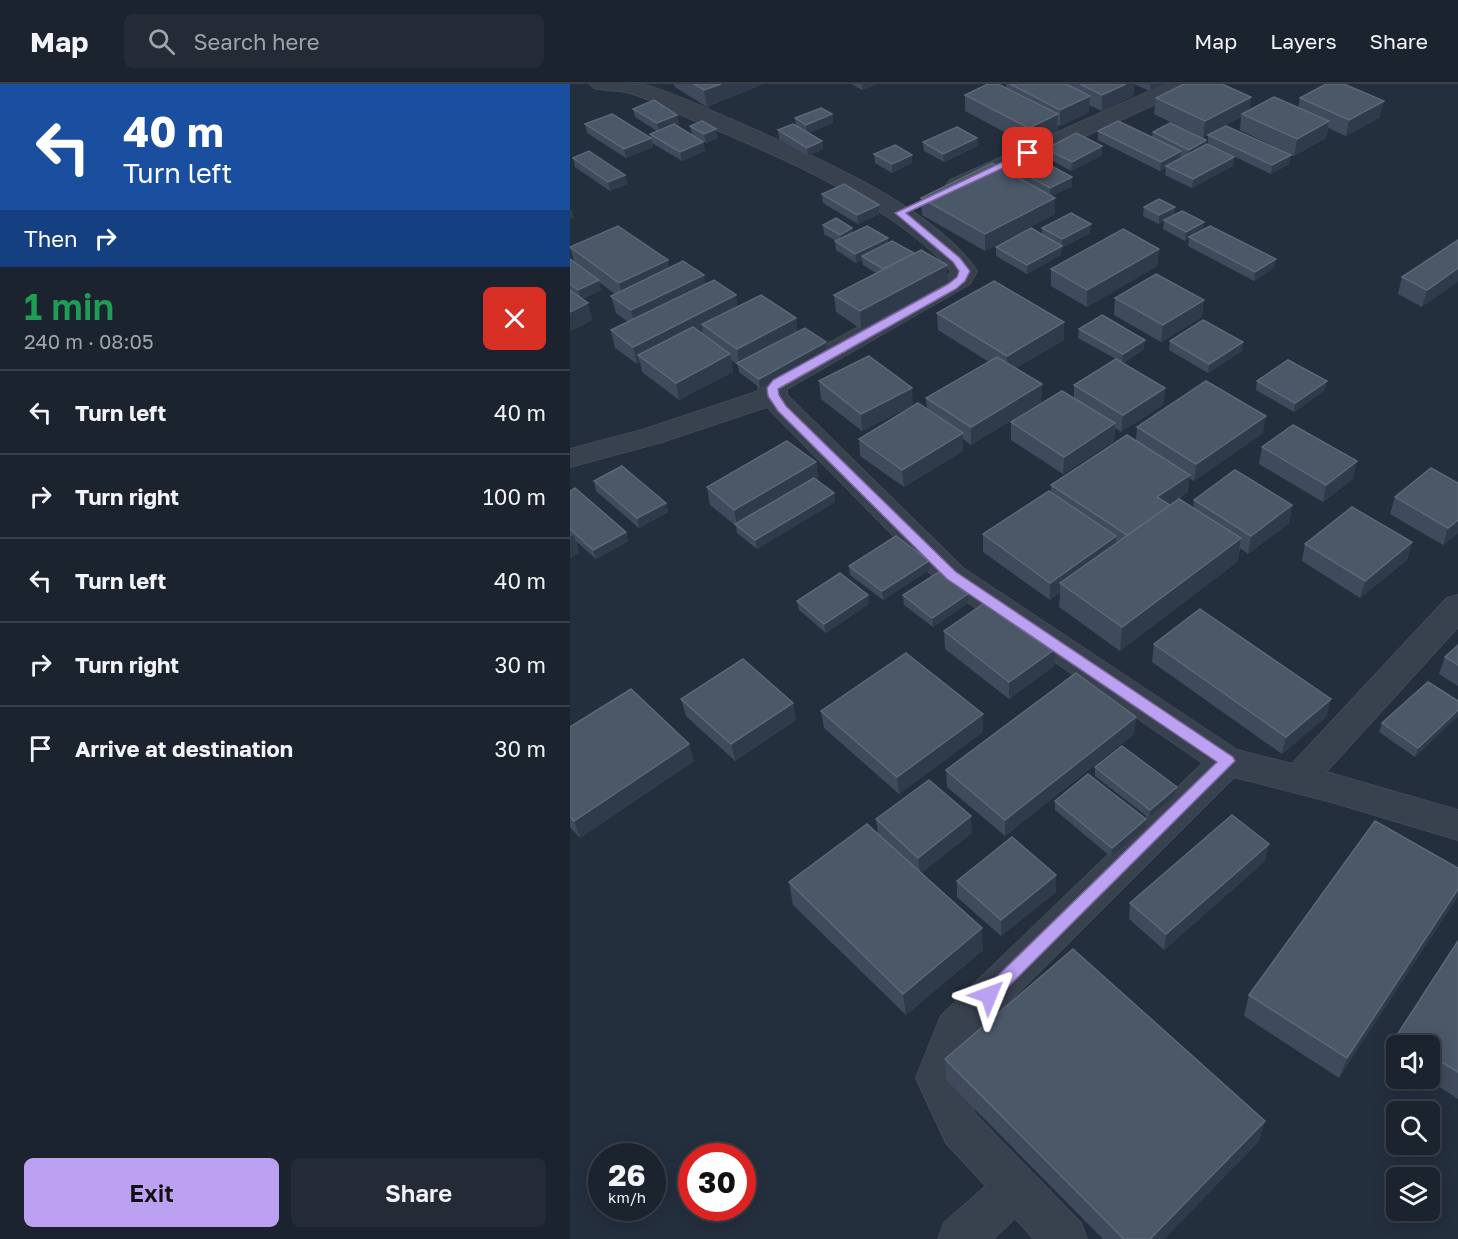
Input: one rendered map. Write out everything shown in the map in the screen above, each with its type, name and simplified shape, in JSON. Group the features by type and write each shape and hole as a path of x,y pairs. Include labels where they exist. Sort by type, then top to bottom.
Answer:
{"street":[{"path":"601,84 629,86 786,151 910,208 965,271 961,279 952,286 777,383 772,388 773,396 782,408 952,576 1227,761 1299,779 1458,825"},
{"path":"942,193 1142,93 1184,84"},
{"path":"570,458 652,436 773,396"},
{"path":"1299,779 1458,606"},
{"path":"1065,1239 961,1129 937,1078 955,1029 1227,761"},
{"path":"960,1239 1016,1188"}],"building":[{"path":"694,84 721,84 704,90"},
{"path":"988,84 998,84 1058,114 1029,128 965,95"},
{"path":"1010,84 1066,84 1090,96 1060,110"},
{"path":"1080,84 1126,84 1102,95"},
{"path":"1184,84 1222,84 1251,97 1205,121 1156,98"},
{"path":"1326,84 1344,84 1384,101 1349,120 1300,98"},
{"path":"1274,97 1329,121 1297,139 1242,114"},
{"path":"654,100 677,115 657,123 633,109"},
{"path":"821,108 832,114 806,125 795,118"},
{"path":"612,114 651,138 624,149 585,124"},
{"path":"702,121 716,129 704,134 690,126"},
{"path":"1118,121 1181,151 1161,162 1098,131"},
{"path":"1170,123 1206,140 1189,150 1153,132"},
{"path":"674,124 703,142 680,152 650,134"},
{"path":"793,124 822,141 807,148 778,130"},
{"path":"1226,126 1291,155 1272,165 1208,135"},
{"path":"957,127 977,138 943,154 923,142"},
{"path":"1076,133 1102,146 1072,162 1046,149"},
{"path":"1207,144 1234,157 1193,179 1166,166"},
{"path":"895,145 912,155 892,164 874,154"},
{"path":"589,151 625,175 608,182 573,158"},
{"path":"1031,155 1072,177 1050,188 1009,166"},
{"path":"992,163 1055,198 985,234 921,198"},
{"path":"844,184 879,205 857,215 822,194"},
{"path":"1159,199 1175,207 1159,215 1144,207"},
{"path":"1182,211 1204,222 1186,232 1164,220"},
{"path":"1071,213 1091,224 1062,239 1042,228"},
{"path":"836,218 852,228 840,235 823,225"},
{"path":"618,226 668,260 619,283 570,247"},
{"path":"867,226 888,238 855,254 835,241"},
{"path":"1210,226 1276,259 1255,272 1189,237"},
{"path":"1031,228 1062,246 1027,265 996,247"},
{"path":"1123,229 1159,249 1087,290 1051,269"},
{"path":"1458,240 1458,268 1427,290 1402,277"},
{"path":"892,241 914,253 883,269 862,256"},
{"path":"921,250 947,265 860,311 834,295"},
{"path":"570,259 599,280 578,290 570,284"},
{"path":"683,261 704,275 631,310 611,296"},
{"path":"1156,274 1204,300 1163,325 1115,298"},
{"path":"714,280 736,295 633,347 611,330"},
{"path":"994,281 1064,322 1007,356 937,313"},
{"path":"570,290 588,303 570,312"},
{"path":"761,295 796,318 737,349 702,324"},
{"path":"1102,315 1145,340 1123,354 1079,329"},
{"path":"1203,320 1243,342 1209,364 1170,341"},
{"path":"693,327 730,354 676,383 638,355"},
{"path":"805,328 826,342 759,379 737,363"},
{"path":"869,356 912,388 861,414 819,381"},
{"path":"997,357 1042,384 971,427 926,398"},
{"path":"1116,359 1165,388 1123,415 1074,385"},
{"path":"1288,360 1327,381 1295,403 1257,381"},
{"path":"1206,381 1266,416 1196,464 1137,427"},
{"path":"1062,391 1115,423 1064,457 1011,422"},
{"path":"918,403 963,433 902,470 859,439"},
{"path":"1293,425 1357,461 1326,485 1262,447"},
{"path":"1127,435 1190,475 1157,497 1170,505 1127,535 1051,485"},
{"path":"787,441 816,462 734,510 707,487"},
{"path":"622,466 666,503 637,518 594,481"},
{"path":"1431,468 1458,483 1458,520 1448,528 1395,497"},
{"path":"1235,470 1292,505 1251,536 1194,500"},
{"path":"814,478 834,493 755,540 735,524"},
{"path":"575,488 626,532 593,550 570,529 570,491"},
{"path":"1049,491 1116,536 1050,583 983,534"},
{"path":"1179,499 1241,538 1122,627 1060,583"},
{"path":"1352,507 1412,542 1365,581 1305,544"},
{"path":"896,536 929,561 882,591 849,566"},
{"path":"939,572 968,594 932,618 903,595"},
{"path":"840,573 868,595 824,624 797,601"},
{"path":"989,600 1055,649 1009,682 944,631"},
{"path":"1200,609 1331,699 1286,737 1154,644"},
{"path":"1458,645 1458,665 1445,657"},
{"path":"906,653 983,714 897,777 821,711"},
{"path":"743,659 793,703 731,744 681,699"},
{"path":"1076,673 1136,717 1005,820 946,770"},
{"path":"1428,682 1458,701 1458,710 1418,748 1382,723"},
{"path":"631,689 689,744 574,821 570,817 570,727"},
{"path":"1122,746 1177,787 1150,810 1095,767"},
{"path":"1088,774 1146,819 1112,848 1055,801"},
{"path":"929,780 971,816 918,858 876,819"},
{"path":"1232,815 1269,844 1166,934 1130,903"},
{"path":"1375,821 1458,868 1458,889 1347,1058 1249,995"},
{"path":"867,824 982,928 903,994 789,882"},
{"path":"1012,837 1056,875 1001,920 957,881"},
{"path":"1458,941 1458,1072 1440,1061 1440,1035 1397,1035"},
{"path":"1073,949 1265,1121 1150,1239 1124,1239 945,1059"}],"route":[{"path":"989,995 1227,761 952,576 782,408 773,396 772,388 777,383 961,279 965,271 956,260 900,213 1028,153"}]}
